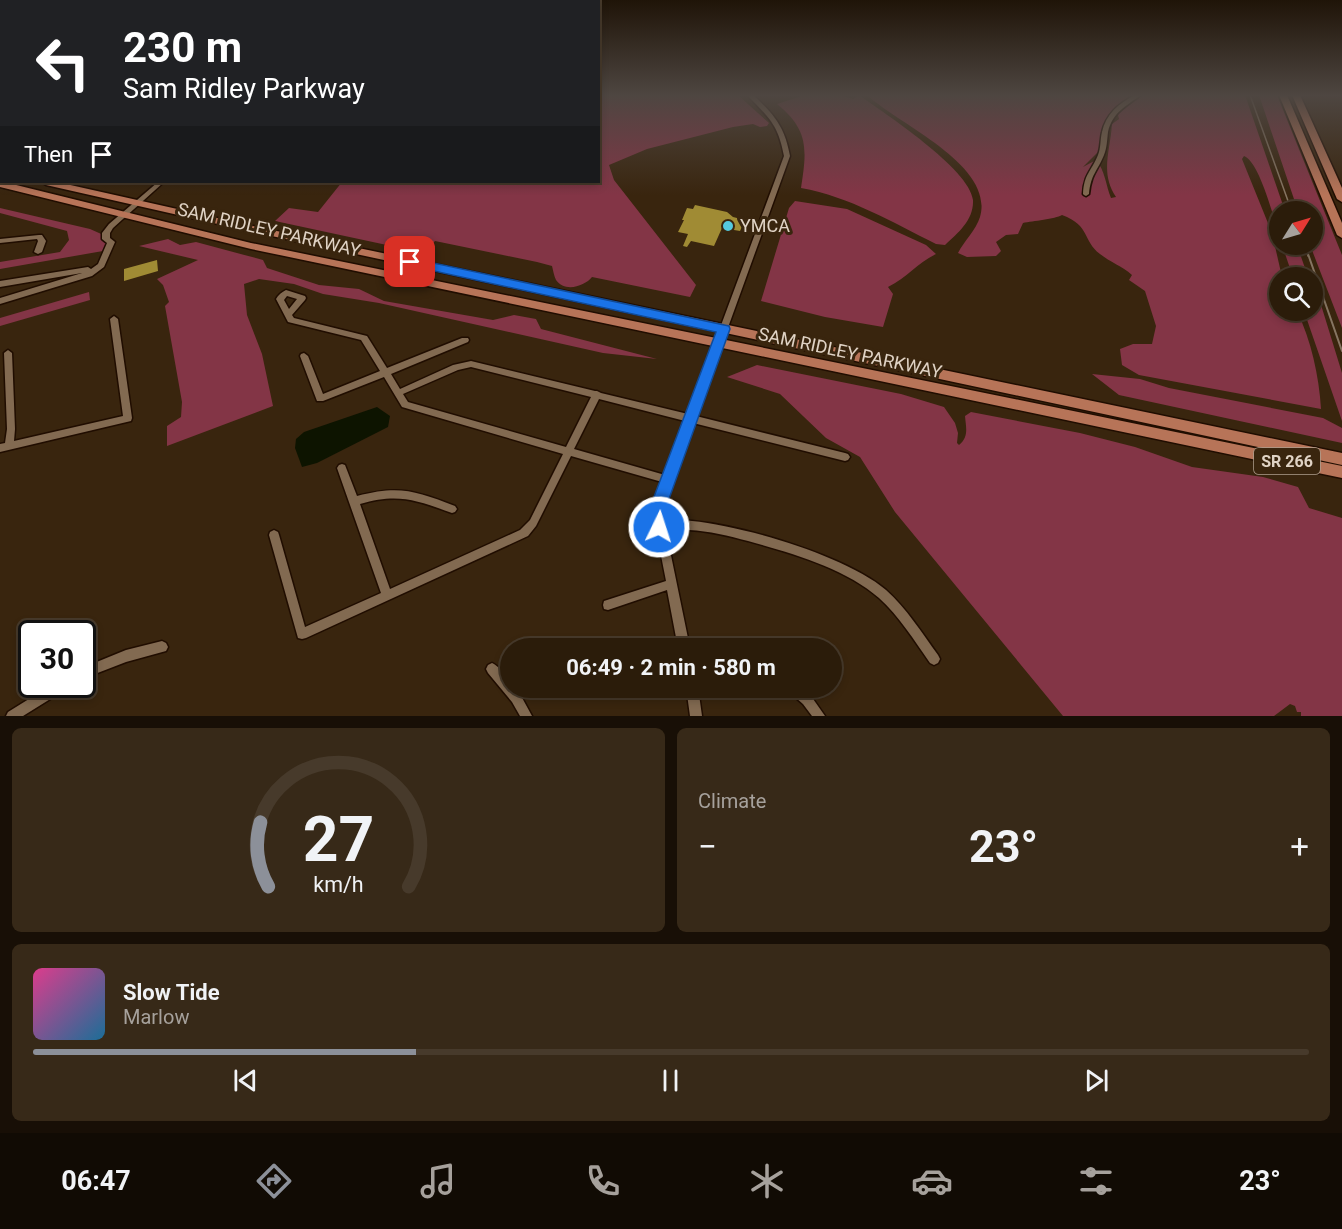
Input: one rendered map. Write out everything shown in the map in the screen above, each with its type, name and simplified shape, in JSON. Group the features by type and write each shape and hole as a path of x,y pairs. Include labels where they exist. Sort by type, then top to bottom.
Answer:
{"main road":[{"path":"1297,128 1342,235"},
{"path":"1311,128 1342,199"},
{"name":"SAM RIDLEY PARKWAY","path":"50,183 724,329 1342,459"},
{"name":"SAM RIDLEY PARKWAY","path":"0,184 251,246 1342,472"}],"street":[{"path":"682,638 657,510 787,156 780,128"},
{"path":"1086,194 1087,176 1100,158 1106,143 1104,134 1106,128"},
{"path":"0,301 72,280 101,265 111,242 106,239 106,232 160,183"},
{"path":"0,241 39,237 42,241 38,252"},
{"path":"0,284 95,269"},
{"path":"49,287 53,276"},
{"path":"25,294 30,279"},
{"path":"288,315 291,320 364,338 405,405 668,480"},
{"path":"4,447 128,418 114,319"},
{"path":"304,356 320,399 465,340"},
{"path":"4,447 11,429 8,353"},
{"path":"398,393 471,364 845,457"},
{"path":"274,535 302,634 524,533 533,522 597,394"},
{"path":"342,468 387,594"},
{"path":"355,501 394,492 410,493 452,509"},
{"path":"659,527 693,525 719,530 792,551 854,574 873,586 889,602 934,659"},
{"path":"608,605 671,584"},
{"path":"96,668 126,656 162,647"},
{"path":"492,669 516,698 526,716"},
{"path":"12,716 41,698"},
{"path":"694,698 696,716"},
{"path":"805,698 819,716"}],"shaded area":[{"path":"600,128 727,128 647,149 609,165 614,180 696,285 690,297 592,277 575,287 564,286 556,280 552,266 537,262 435,241 424,253 275,221 289,208 318,212 341,183 600,183"},
{"path":"798,128 906,128 942,158 968,187 973,207 968,220 945,245 936,244 854,204 801,188 804,151"},
{"path":"913,128 1104,128 1102,131 1102,148 1083,167 1096,160 1111,198 1116,197 1107,171 1111,128 1257,128 1282,201 1269,202 1255,168 1244,156 1242,159 1269,226 1269,255 1277,255 1280,267 1269,267 1269,321 1302,321 1314,359 1321,409 1139,375 1122,365 1120,349 1133,344 1152,344 1156,326 1145,291 1129,280 1132,275 1094,249 1078,224 1062,215 1023,223 1018,234 1006,235 996,242 1001,251 996,256 967,257 958,253 980,217 981,198 973,180 941,147"},
{"path":"1270,128 1291,128 1320,201 1295,201"},
{"path":"795,201 847,209 926,245 936,254 888,287 893,294 883,327 825,317 761,301 789,208"},
{"path":"0,208 90,229 108,237 103,251 0,269 0,262 60,252 69,240 67,231 0,213"},
{"path":"1323,208 1342,255 1342,328 1323,279 1323,267 1318,267 1314,255 1323,255"},
{"path":"168,239 180,245 196,242 263,260 267,268 319,285 359,289 384,301 493,320 514,315 536,319 541,329 657,359 603,353 379,303 323,294 294,284 259,279 244,284 247,315 262,354 273,406 167,446 167,426 181,417 182,402 165,306 169,302 163,285 157,279 198,260 139,246"},
{"path":"1285,255 1300,255 1305,267 1290,267"},
{"path":"89,292 90,300 0,326 0,318"},
{"path":"1323,311 1342,373 1342,421 1307,321 1323,321"},
{"path":"757,365 901,394 944,407 955,423 959,445 966,435 965,416 971,412 1080,433 1135,447 1192,467 1263,477 1298,487 1309,508 1342,518 1342,716 1301,716 1301,712 1297,712 1295,706 1290,704 1274,716 1063,716 895,512 860,457 826,438 780,394 727,377"},
{"path":"1092,374 1140,379 1169,388 1323,418 1342,428 1342,443 1119,395"},
{"path":"377,407 390,416 388,427 317,463 302,467 295,448 296,439 304,432"}],"building":[{"name":"YMCA","path":"695,205 727,212 733,217 745,220 740,231 722,228 714,246 691,241 687,247 683,246 688,234 678,232 687,208 693,209"},
{"path":"157,260 158,271 124,281 124,269"}],"railway":[{"path":"1262,128 1288,201"},
{"path":"1308,255 1342,351"}],"place":[{"name":"YMCA","path":"728,226"}],"route":[{"path":"410,262 724,329 657,510 659,527"}]}
